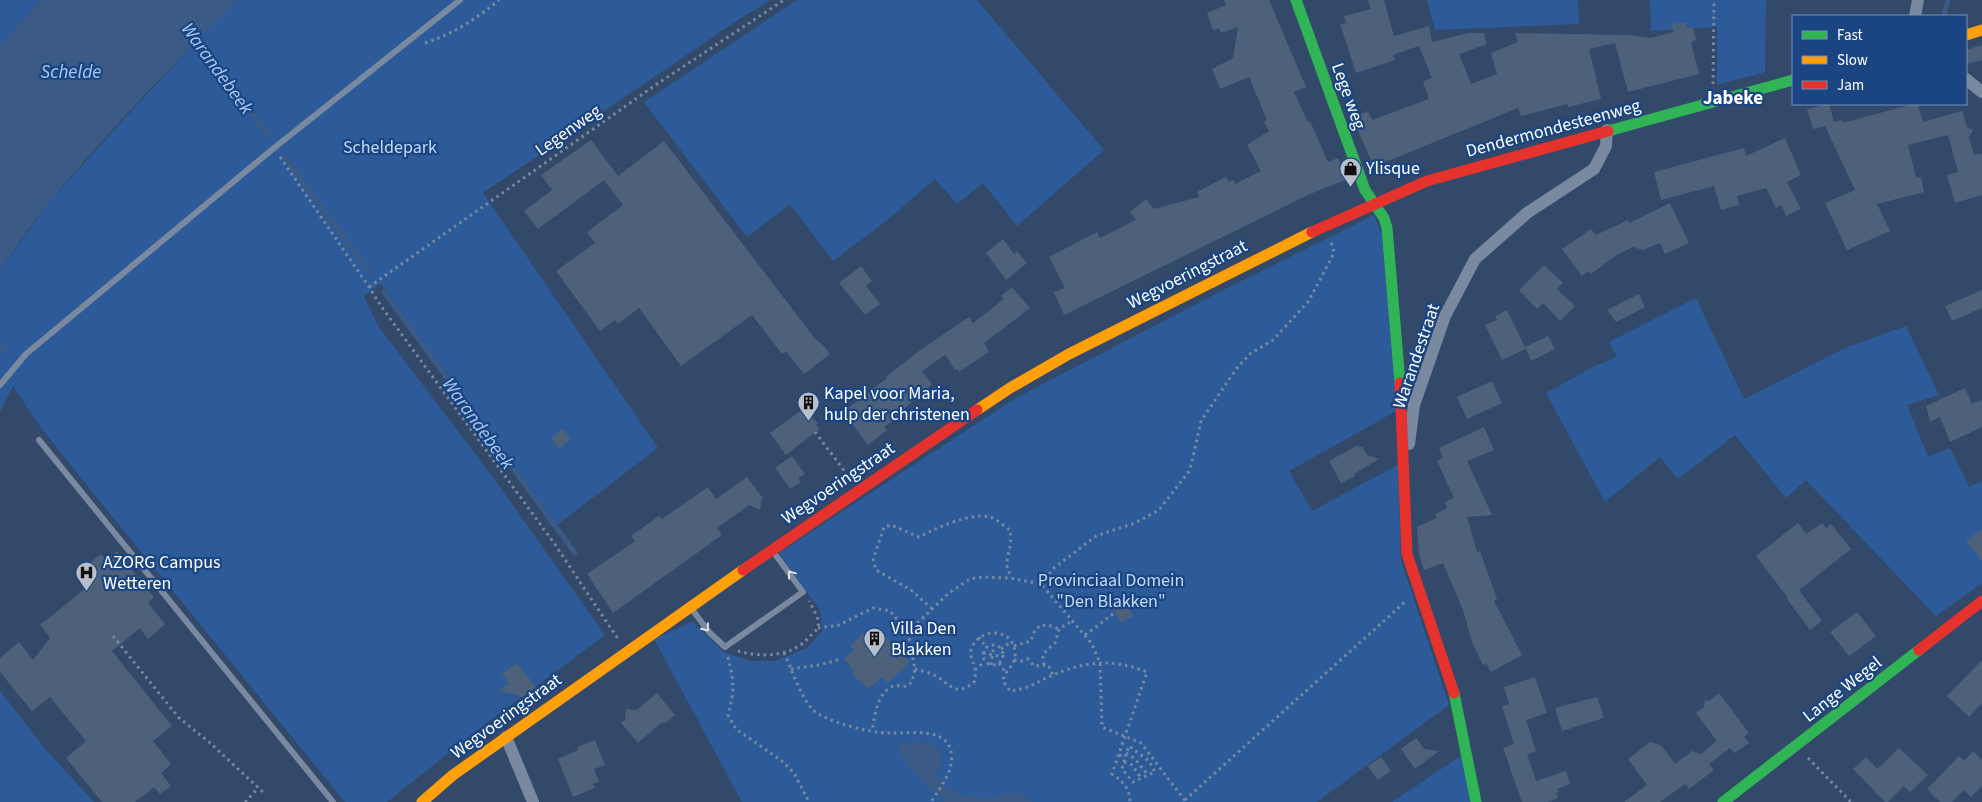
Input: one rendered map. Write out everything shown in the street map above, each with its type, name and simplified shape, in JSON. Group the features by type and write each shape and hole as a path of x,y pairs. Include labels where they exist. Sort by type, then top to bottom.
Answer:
{"main road":[{"name":"Lege weg","path":"1296,0 1342,130 1365,190 1373,203"},
{"path":"1967,34 1982,30"},
{"name":"Dendermondesteenweg","path":"1327,224 1428,181 1792,80"},
{"name":"Warandestraat","path":"1373,203 1384,218 1387,228 1400,378 1407,554 1456,698 1476,802"},
{"name":"Wegvoeringstraat","path":"422,802 453,775 772,549 1010,388 1069,354 1327,224"},
{"name":"Lange Wegel","path":"1722,802 1982,602"}],"street":[{"path":"1915,15 1918,0"},
{"path":"1967,80 1982,92"},
{"name":"Warandestraat","path":"1404,481 1414,405 1445,316 1475,260 1526,213 1594,170 1606,146 1607,130"},
{"path":"506,737 533,802"}],"lane":[{"path":"0,385 26,354 274,148 460,0"},
{"path":"39,440 333,802"},
{"path":"691,607 709,632 725,647 803,592 772,549"}],"path":[{"path":"417,46 441,38 476,19 499,0"},
{"name":"Legenweg","path":"369,286 657,84 784,0"},
{"path":"1712,102 1714,0"},
{"path":"274,148 381,306 556,546 626,652"},
{"path":"1041,584 1054,568 1096,536 1135,523 1159,510 1190,470 1201,421 1236,369 1250,354 1273,340 1308,302 1334,253 1327,224"},
{"path":"815,432 841,467"},
{"path":"932,609 911,590 876,570 873,560 884,528 891,525 919,537 940,526 978,515 992,517 1010,530 1012,539 1007,566 1010,578"},
{"path":"908,632 948,593 970,578 1010,578 1041,584 1092,644 1100,663 1102,727 1141,744 1186,801 1418,590"},
{"path":"803,592 818,618 818,628"},
{"path":"725,647 747,654 784,653 804,643 818,628 839,625 874,608 890,611 908,632 915,669 912,682 907,686 894,686 890,688 877,704 872,731"},
{"path":"1085,635 1112,614"},
{"path":"1044,665 1044,653 1054,643 1059,630 1072,621"},
{"path":"1001,649 1013,644 1030,641 1035,630 1041,625 1051,626 1059,630"},
{"path":"915,669 935,676 957,690 968,687 975,681 975,670 970,652 972,646 979,637 988,632 1000,634 1008,638 1013,644 1014,660 1003,681 1010,691 1030,686 1084,665 1113,662 1131,665 1147,672 1112,774 1121,780 1127,788 1130,802"},
{"path":"113,636 179,718 209,742 263,792"},
{"path":"979,637 986,647"},
{"path":"991,665 994,645"},
{"path":"994,645 1001,649 1003,656 999,663 991,665 984,662 982,653 986,647 994,645"},
{"path":"725,647 733,677 734,694 728,715 736,729 782,761 794,773 809,802"},
{"path":"784,653 812,710 834,721 872,731 886,733 921,732 939,736 947,743 951,756 951,766 932,802"},
{"path":"982,653 1003,656"},
{"path":"792,669 825,664 840,659"},
{"path":"1014,660 1028,660 1034,666 1044,665 1051,670 1053,676"},
{"path":"975,670 984,662"},
{"path":"999,663 1006,673"},
{"path":"1129,746 1148,760 1155,772 1133,782 1122,769 1125,758 1129,746"},
{"path":"1796,746 1851,802"},
{"path":"1119,755 1132,765 1141,778"},
{"path":"1125,758 1135,759 1148,775"},
{"path":"245,802 258,788"}],"green space":[{"path":"0,0 40,0 0,47"},
{"name":"Scheldepark","path":"239,0 771,0 744,16 483,193 658,448 553,528 381,283 364,296 378,326 492,476 605,635 485,724 387,802 345,802 41,428 13,386 0,412 0,270 51,200 211,26"},
{"path":"797,0 977,0 1104,150 1017,226 983,183 957,204 935,179 885,222 833,261 790,204 747,237 644,102"},
{"path":"1427,0 1578,0 1579,24 1435,30"},
{"path":"1650,0 1766,0 1765,72 1717,85 1717,27 1651,31"},
{"name":"Provinciaal Domein \"Den Blakken\"","path":"1374,215 1387,247 1398,410 1289,471 1312,511 1398,465 1401,561 1449,705 1317,802 742,802 654,639 692,622 724,652 750,661 775,661 807,648 822,631 820,610 779,553 1016,398 1225,289"},
{"path":"1696,298 1744,399 1845,348 1906,326 1939,395 1907,405 1928,457 1950,448 1969,487 1982,481 1982,583 1936,616 1806,480 1786,498 1735,435 1678,479 1660,457 1605,502 1546,393 1595,366 1617,357 1609,342"},
{"path":"0,691 46,750 94,802 0,802"},
{"path":"1462,755 1470,802 1392,802"}],"water":[{"name":"Schelde","path":"40,0 239,0 166,72 119,122 45,208 0,270 0,47"},
{"path":"914,741 935,746 941,752 941,763 937,773 939,780 950,790 960,795 981,798 1016,792 1032,802 942,802 943,798 926,786 898,752 900,745"}],"building":[{"path":"1224,0 1269,0 1306,87 1294,92 1308,122 1310,121 1328,162 1338,158 1347,179 1310,194 1064,315 1054,292 1065,288 1049,257 1097,232 1100,238 1136,220 1130,212 1146,199 1154,209 1199,197 1197,192 1226,177 1229,182 1234,180 1235,184 1261,171 1247,145 1269,131 1264,122 1267,120 1249,77 1220,89 1212,69 1233,58 1238,27 1221,33 1219,28 1213,30 1207,13 1226,5"},
{"path":"1368,0 1384,0 1394,36 1429,26 1432,42 1468,33 1484,33 1487,44 1459,54 1471,84 1497,74 1491,53 1518,42 1515,33 1628,35 1651,38 1674,32 1671,24 1686,22 1686,28 1693,27 1696,40 1691,42 1699,74 1628,92 1615,43 1589,49 1601,99 1568,107 1567,104 1521,116 1518,108 1374,167 1352,117 1368,111 1372,120 1429,99 1423,82 1432,78 1419,46 1393,55 1395,60 1356,73 1340,24 1346,23 1344,16 1371,9"},
{"path":"1982,45 1982,60 1967,64 1967,50"},
{"path":"1829,105 1834,122 1842,120 1843,123 1909,105 1918,105 1923,122 1962,111 1967,127 1973,130 1969,138 1974,155 1982,154 1982,195 1955,203 1947,175 1958,172 1948,135 1908,145 1916,178 1921,177 1924,192 1877,204 1890,231 1847,250 1825,203 1855,190 1825,126 1813,129 1807,109"},
{"path":"1785,138 1801,175 1787,182 1801,209 1786,216 1781,205 1776,208 1766,188 1737,196 1739,205 1721,210 1714,186 1661,200 1654,172 1744,148 1746,156"},
{"path":"591,140 618,176 664,141 816,340 830,354 804,374 786,351 782,354 752,315 681,366 639,308 618,324 615,320 600,331 556,271 595,243 587,232 623,205 604,180 538,229 524,211 552,190 541,175"},
{"path":"1670,203 1689,243 1665,254 1660,243 1643,250 1633,247 1615,256 1591,274 1589,271 1582,276 1562,249 1591,229 1596,235 1628,220 1629,223"},
{"path":"1003,239 1014,254 1017,251 1027,263 1006,280 986,253"},
{"path":"1544,265 1563,283 1557,289 1575,306 1560,321 1543,303 1537,309 1519,290"},
{"path":"861,266 872,281 866,286 880,304 865,315 839,283"},
{"path":"1012,287 1030,308 984,343 989,352 959,372 957,369 955,370 945,355 922,371 932,384 902,411 903,413 884,427 887,430 868,445 843,412 919,351 969,317 973,323 1004,299 1001,296"},
{"path":"1982,290 1982,308 1952,321 1945,306"},
{"path":"1639,294 1645,307 1616,322 1607,310"},
{"path":"1507,310 1525,347 1548,336 1555,349 1531,361 1526,349 1502,360 1485,325 1497,320 1495,316"},
{"path":"1492,381 1502,403 1467,419 1457,397"},
{"path":"1965,388 1972,404 1982,400 1982,427 1950,442 1940,417 1930,422 1926,406"},
{"path":"803,409 818,424 816,425 819,429 786,455 770,433"},
{"path":"1484,427 1494,450 1467,461 1492,515 1467,517 1477,552 1480,551 1497,599 1494,601 1522,655 1491,672 1486,663 1483,665 1470,638 1463,610 1443,563 1424,570 1419,555 1417,527 1437,518 1435,514 1447,508 1445,502 1454,498 1437,461 1443,458 1439,448"},
{"path":"563,429 571,439 559,449 551,438"},
{"path":"1358,445 1359,448 1362,446 1367,455 1379,459 1354,474 1355,476 1341,483 1329,461"},
{"path":"792,456 805,474 798,478 801,482 790,489 775,468"},
{"path":"747,477 762,497 760,510 749,505 717,528 722,535 613,613 587,574 635,541 631,536 659,516 662,519 708,487 716,499"},
{"path":"1798,523 1806,534 1822,523 1826,528 1831,524 1851,549 1799,590 1822,621 1810,630 1756,556"},
{"path":"1982,529 1982,561 1966,541"},
{"path":"117,551 154,597 148,603 165,624 148,639 140,628 112,651 172,726 153,741 171,764 161,773 171,786 160,794 154,787 135,802 102,802 66,758 86,741 50,697 32,711 0,672 0,658 19,642 33,660 50,638 40,625 86,588 80,581 92,571 87,565 101,554 106,560"},
{"path":"1124,601 1133,616 1121,623 1112,607"},
{"path":"1857,612 1876,636 1849,656 1830,632"},
{"name":"Villa Den Blakken","path":"877,627 910,662 888,683 882,677 868,689 852,674 854,672 850,668 851,666 844,659 854,649 850,646 863,633 867,637"},
{"path":"1982,660 1982,703 1969,717 1947,696"},
{"path":"517,663 536,687 523,697 498,690 509,683 502,674"},
{"path":"1535,677 1547,713 1526,720 1536,751 1527,754 1536,781 1566,771 1570,784 1557,789 1559,792 1556,793 1558,798 1547,802 1522,802 1503,748 1514,744 1502,706 1509,704 1504,687"},
{"path":"657,693 675,715 664,724 662,722 638,743 621,723 625,720 626,709 637,710"},
{"path":"1719,693 1749,733 1744,737 1749,743 1735,753 1730,748 1709,764 1714,770 1689,789 1685,784 1660,802 1624,802 1647,785 1628,759 1650,742 1661,745 1675,764 1692,751 1701,754 1717,741 1696,713 1704,707 1705,700 1709,701"},
{"path":"1597,697 1604,718 1562,731 1555,708"},
{"path":"1416,738 1424,749 1439,751 1415,769 1401,749"},
{"path":"595,740 605,765 594,769 599,782 593,784 595,788 573,797 558,759 578,750 577,747"},
{"path":"1899,748 1928,775 1910,792 1904,786 1888,802 1885,802 1853,769 1866,757 1877,769"},
{"path":"1973,751 1982,760 1982,786 1971,797 1964,790 1952,802 1940,802 1927,789 1959,756 1964,761"},
{"path":"1381,757 1391,771 1378,780 1368,766"}],"waterway":[{"path":"1944,15 1948,0"},
{"name":"Warandebeek","path":"194,35 268,135"},
{"name":"Warandebeek","path":"285,158 369,271"},
{"name":"Warandebeek","path":"384,292 575,553"},
{"path":"0,343 5,351"}],"traffic: fast":[{"path":"1296,0 1365,190 1384,218 1387,228 1400,383"},
{"path":"1608,131 1792,80"},
{"path":"1723,802 1919,650"},
{"path":"1454,693 1476,802"}],"traffic: slow":[{"path":"1967,35 1982,30"},
{"path":"977,410 1010,388 1069,354 1312,232"},
{"path":"422,802 453,775 743,570"}],"traffic: jam":[{"path":"1312,232 1427,181 1608,131"},
{"path":"1400,383 1407,554 1454,693"},
{"path":"743,570 977,410"},
{"path":"1919,650 1982,601"}],"place":[{"name":"Ylisque","path":"1350,187"},
{"name":"Kapel voor Maria, hulp der christenen","path":"808,422"},
{"name":"AZORG Campus Wetteren","path":"87,591"},
{"name":"Villa Den Blakken","path":"875,657"}],"district":[{"name":"Jabeke","path":"1733,97"}]}
